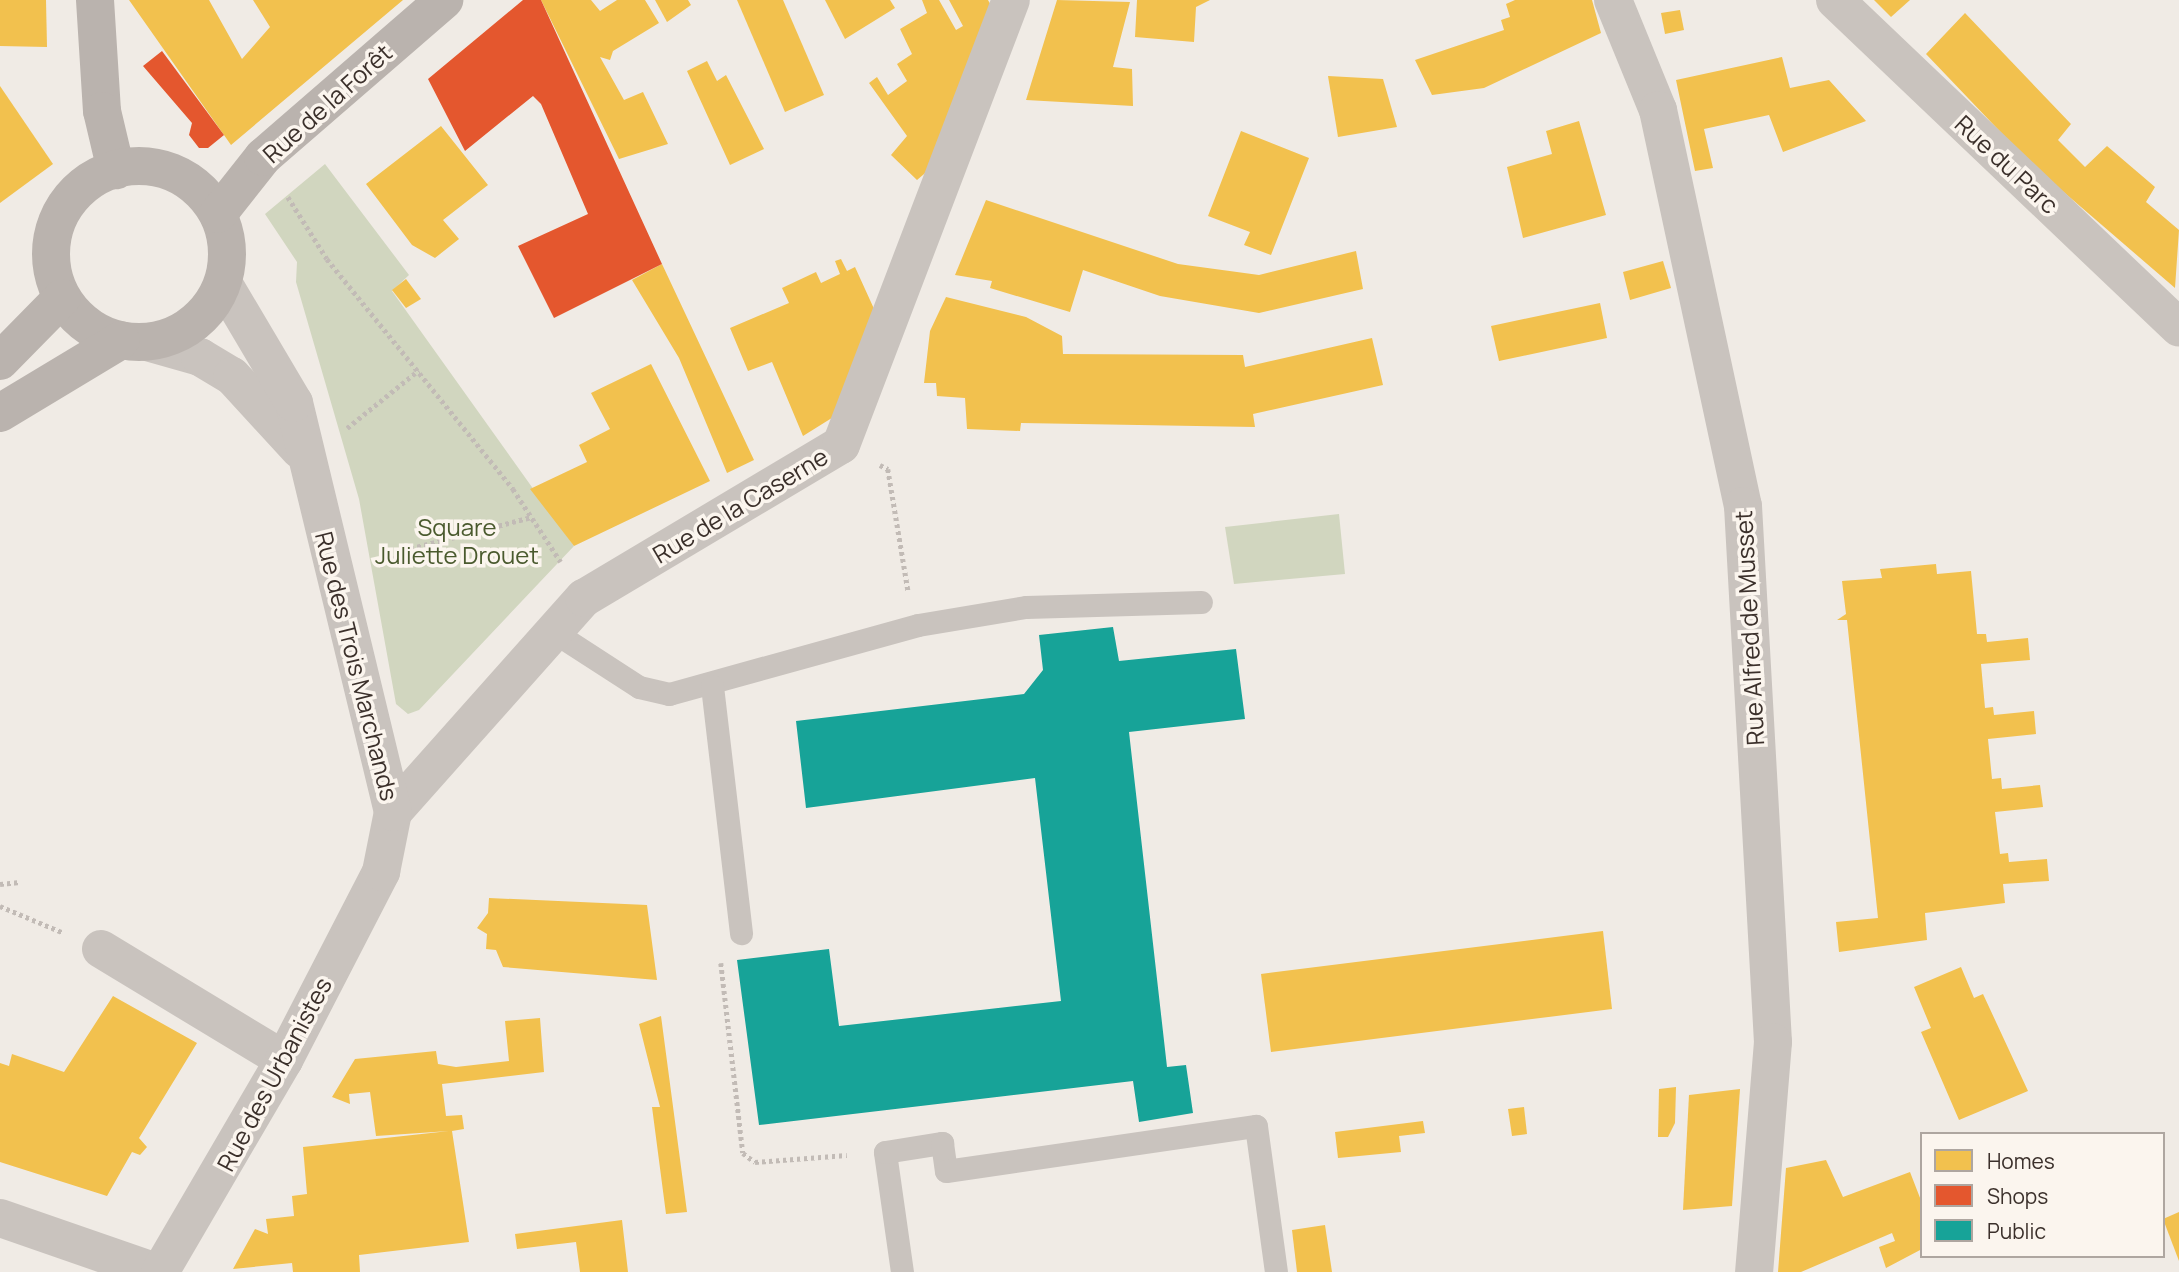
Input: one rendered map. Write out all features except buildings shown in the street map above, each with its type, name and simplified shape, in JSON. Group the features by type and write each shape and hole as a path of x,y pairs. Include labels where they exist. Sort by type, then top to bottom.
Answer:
{"main road":[{"path":"95,0 102,111 116,170"},
{"name":"Rue de la Forêt","path":"218,214 263,158 443,0"},
{"path":"0,412 134,341 194,323 223,283 226,248 218,214 185,179 139,167 116,170 76,192 63,210 51,254 62,298 96,332 134,341"},
{"path":"0,360 62,298"}],"street":[{"name":"Rue de la Caserne","path":"393,812 584,598 841,445 1011,0"},
{"name":"Rue Alfred de Musset","path":"1614,0 1658,110 1743,506 1773,1042 1754,1272"},
{"name":"Rue du Parc","path":"1835,0 2179,328"},
{"name":"Rue des Trois Marchands","path":"223,283 294,403 393,812 381,872"},
{"name":"Rue des Trois Marchands","path":"134,341 200,358 232,376 309,460"},
{"name":"Rue des Urbanistes","path":"158,1272 284,1060 381,872"},
{"path":"101,948 284,1060"},
{"path":"0,1218 158,1272"}],"lane":[{"path":"554,632 639,687 669,694 712,686 918,625 1026,607 1201,602"},
{"path":"712,686 741,933"},
{"path":"902,1272 885,1152 942,1143 946,1171 1255,1126 1276,1272"}],"path":[{"path":"263,158 327,259 419,370 531,517 584,598"},
{"path":"309,460 419,370"},
{"path":"841,445 888,469 903,570"},
{"path":"340,597 397,552 531,517"},
{"path":"0,884 20,882"},
{"path":"0,906 101,948"},
{"path":"741,933 721,963 743,1153 755,1162 885,1152"}],"green space":[{"name":"Square Juliette Drouet","path":"325,164 409,275 392,291 574,546 419,710 408,714 396,704 359,499 296,282 297,262 265,214"},
{"path":"1339,514 1345,574 1234,584 1225,527"}]}
